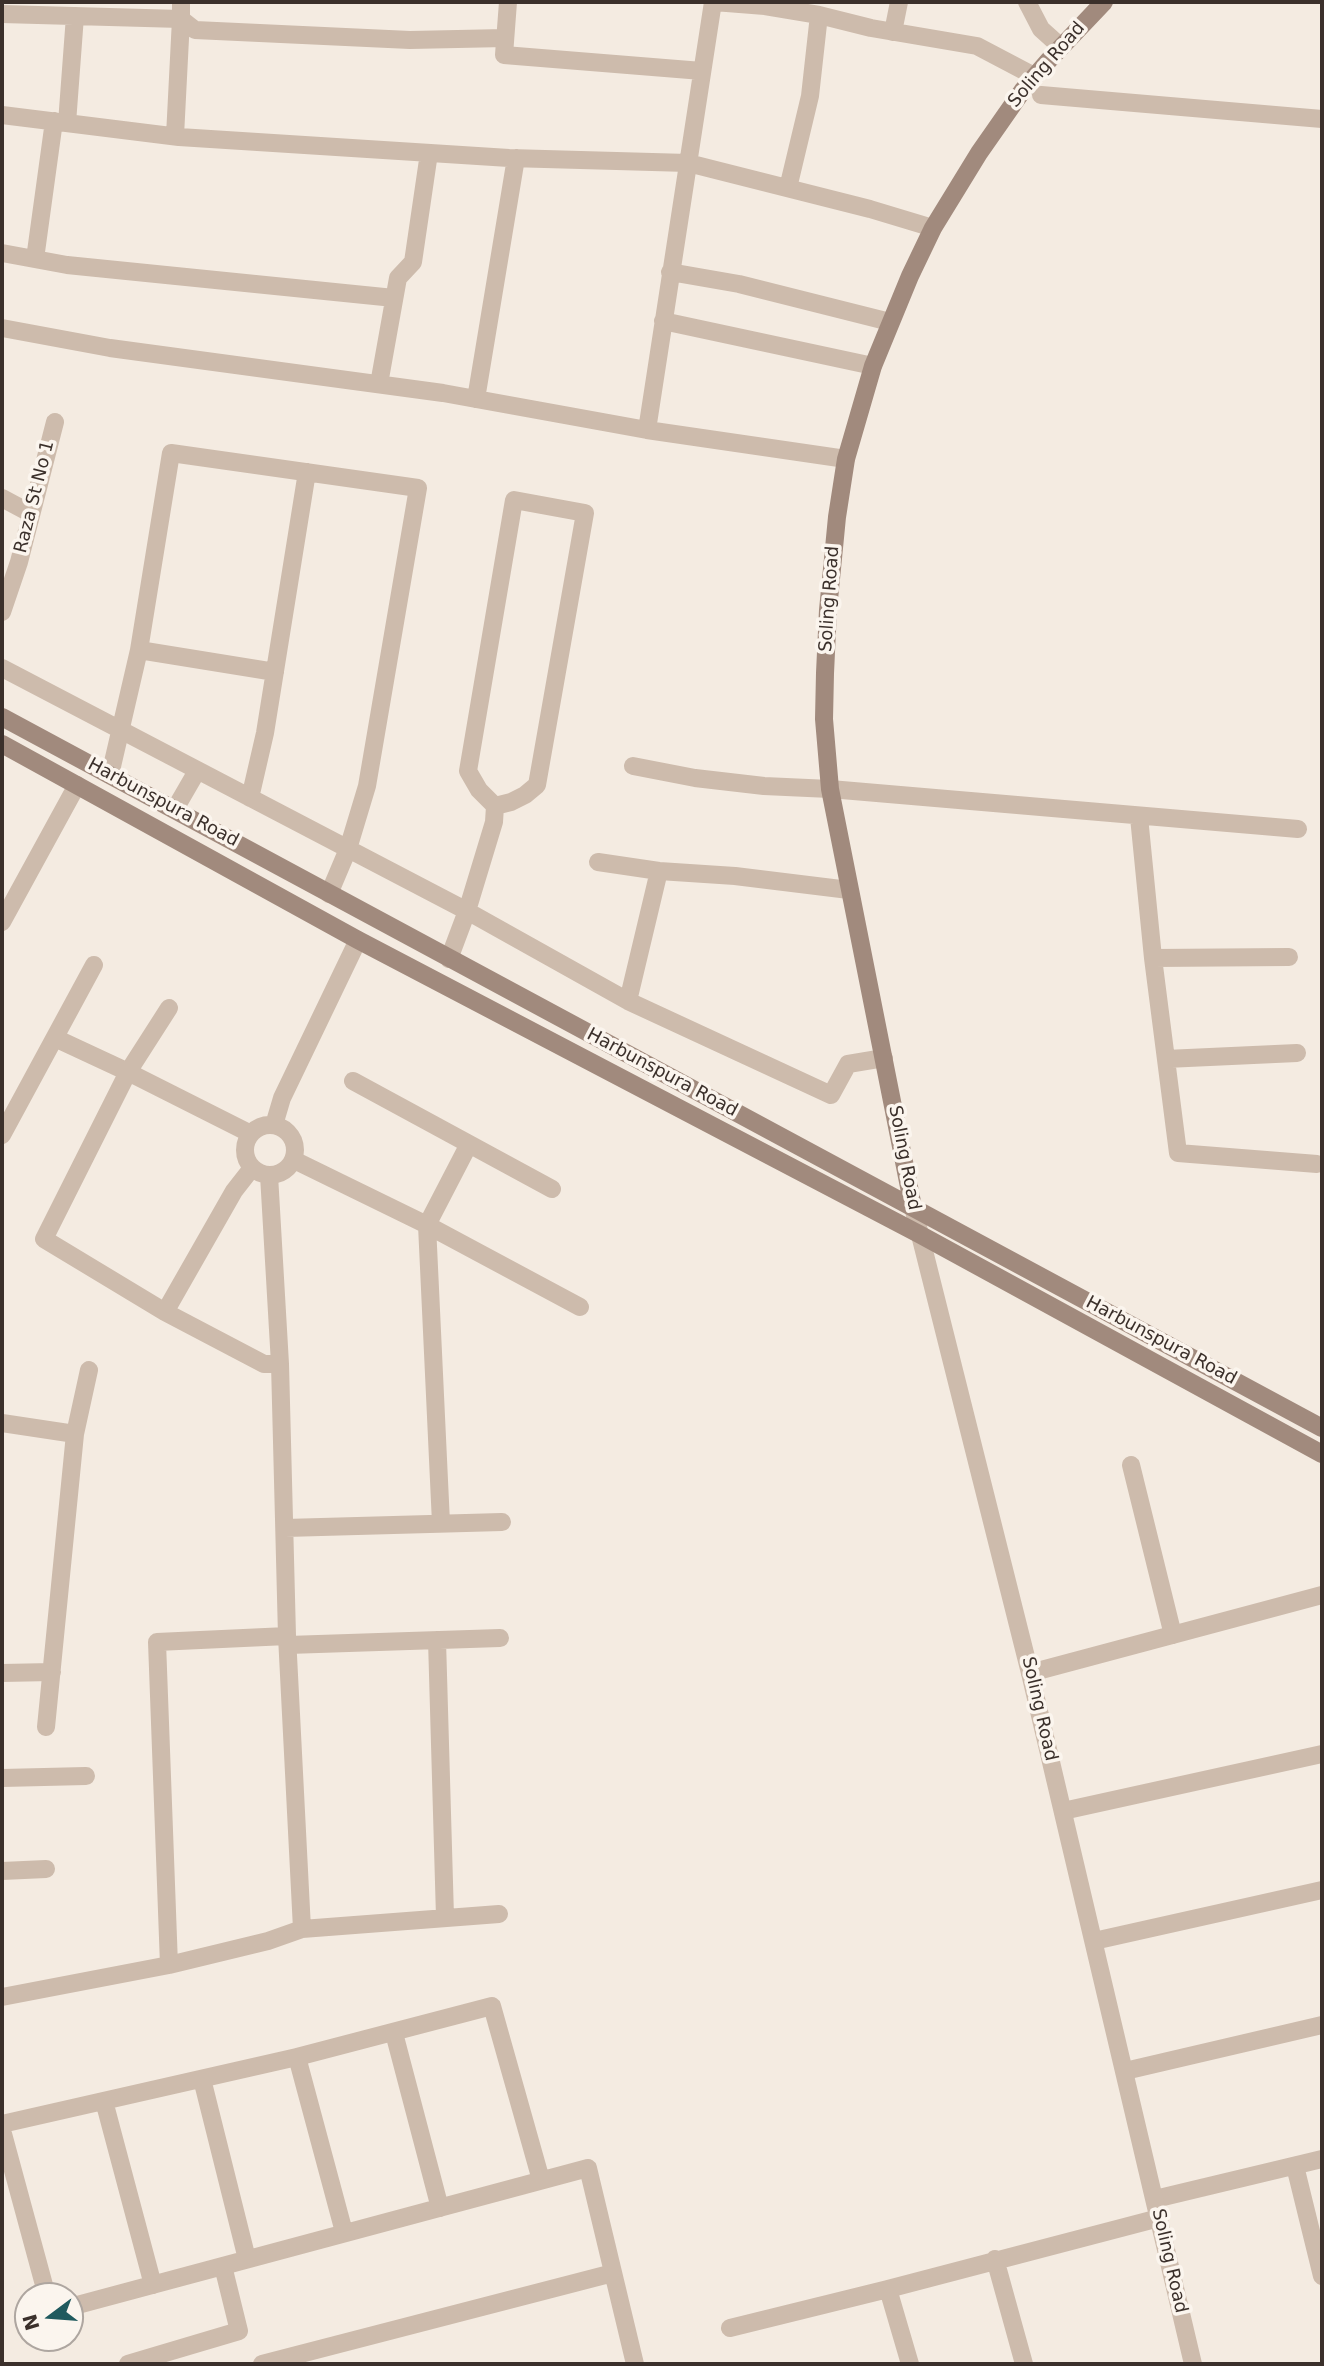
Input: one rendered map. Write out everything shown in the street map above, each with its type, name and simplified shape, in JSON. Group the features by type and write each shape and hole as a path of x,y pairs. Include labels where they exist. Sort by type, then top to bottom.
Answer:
{"main road":[{"name":"Soling Road","path":"913,1207 830,789 824,719 828,610 846,459 873,366 933,228 979,153 1034,76 1104,2"},
{"name":"Harbunspura Road","path":"2,717 1322,1428"},
{"name":"Harbunspura Road","path":"2,744 358,940 919,1234 1322,1454"}],"street":[{"path":"508,2 504,55 702,71"},
{"path":"647,430 714,2 801,7 819,15 893,32 977,46 1034,76"},
{"path":"893,32 899,2"},
{"path":"1027,2 1041,29 1061,47"},
{"path":"181,10 195,30 410,40 506,38"},
{"path":"2,14 75,16 181,10"},
{"path":"175,136 181,10"},
{"path":"788,188 810,96 819,15"},
{"path":"35,259 60,122 75,16"},
{"path":"1041,95 1322,119"},
{"path":"2,115 175,136 516,158 688,163 933,228"},
{"path":"379,384 398,278 414,262 429,153"},
{"path":"476,399 516,158"},
{"path":"2,253 67,265 394,299"},
{"path":"670,272 739,284 890,322"},
{"path":"663,321 873,366"},
{"path":"2,328 110,348 379,384 647,430 846,459"},
{"name":"Raza St No 1","path":"2,612 19,562 55,422"},
{"path":"110,775 139,650 171,453 418,488 367,786 348,849 330,894"},
{"path":"250,798 265,733 307,472"},
{"path":"2,498 30,513"},
{"path":"449,959 467,911 494,822 495,806 479,790 468,771 514,500 585,513 537,785 525,796 495,806"},
{"path":"139,650 275,672"},
{"path":"2,668 467,911 628,1001 831,1096 848,1065 884,1058"},
{"path":"633,766 695,778 764,786 830,789 1297,830"},
{"path":"175,809 197,771"},
{"path":"2,922 77,785"},
{"path":"1139,817 1153,958 1178,1153 1317,1164"},
{"path":"598,862 659,871 734,876 849,890"},
{"path":"628,1001 659,871"},
{"path":"274,1125 282,1098 358,940"},
{"path":"1153,958 1289,957"},
{"path":"2,1135 94,965"},
{"path":"169,1008 128,1072 44,1239 165,1312 264,1364 280,1364"},
{"path":"55,1038 251,1134"},
{"path":"1166,1059 1297,1053"},
{"path":"353,1081 552,1189"},
{"path":"274,1125 284,1129 292,1138 294,1160 279,1174 261,1171 247,1157 246,1146 251,1134 264,1126 274,1125"},
{"path":"440,1523 428,1225 469,1144"},
{"path":"294,1160 428,1225 580,1307"},
{"path":"165,1312 234,1191 261,1171"},
{"path":"261,1171 280,1364 287,1640 302,1929"},
{"name":"Soling Road","path":"913,1207 1031,1673 1193,2364"},
{"path":"46,1727 75,1434 89,1370"},
{"path":"2,1423 75,1434"},
{"path":"1131,1465 1173,1635"},
{"path":"285,1528 502,1521"},
{"path":"1031,1673 1322,1595"},
{"path":"169,1965 157,1642 500,1638"},
{"path":"437,1640 445,1917"},
{"path":"2,1673 52,1672"},
{"path":"1063,1811 1322,1754"},
{"path":"2,1778 86,1776"},
{"path":"2,1871 46,1869"},
{"path":"1094,1941 1322,1891"},
{"path":"2,1997 169,1965 268,1941 302,1929 499,1914"},
{"path":"2,2124 202,2080 492,2006 541,2180"},
{"path":"1125,2071 1322,2025"},
{"path":"394,2033 440,2207"},
{"path":"297,2057 344,2232"},
{"path":"202,2080 247,2259"},
{"path":"104,2101 152,2285"},
{"path":"2,2130 43,2282"},
{"path":"1155,2199 1322,2159"},
{"path":"1295,2165 1322,2276"},
{"path":"84,2303 588,2168 635,2364"},
{"path":"730,2328 1159,2218"},
{"path":"995,2259 1024,2364"},
{"path":"128,2364 239,2331 223,2266"},
{"path":"262,2364 613,2273"},
{"path":"888,2289 910,2364"}]}
